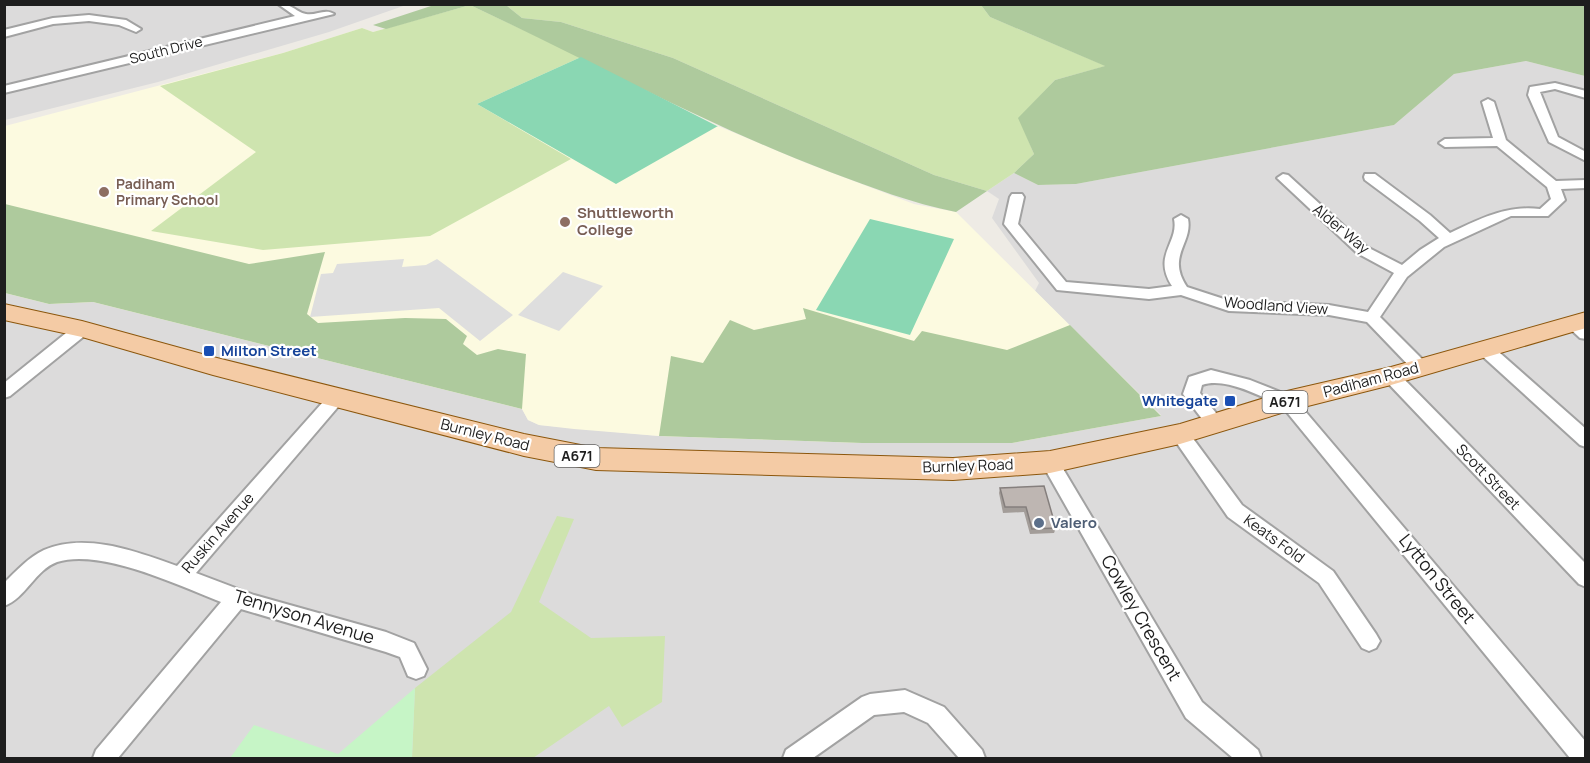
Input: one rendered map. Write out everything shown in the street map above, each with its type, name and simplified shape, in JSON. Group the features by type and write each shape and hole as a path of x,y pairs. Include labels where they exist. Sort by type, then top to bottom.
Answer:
{"main road":[{"name":"Burnley Road","path":"4,312 82,329 524,445 596,459 953,468 1050,462"},
{"name":"Padiham Road","path":"1050,462 1180,434 1287,401 1581,326"}],"street":[{"path":"283,4 303,16"},
{"name":"South Drive","path":"4,90 303,16 329,14"},
{"path":"4,34 46,21 68,18 128,24 136,29"},
{"path":"4,83 19,86"},
{"path":"1586,95 1555,86 1534,89 1534,95 1553,139 1586,157"},
{"path":"1420,367 1372,318 1381,301 1403,271 1423,252 1447,238 1512,212 1543,213 1558,200 1553,185 1500,142 1488,102"},
{"path":"1444,142 1500,142"},
{"path":"1370,177 1425,218 1447,238"},
{"name":"Alder Way","path":"1283,178 1362,250 1403,271"},
{"path":"1553,185 1586,184"},
{"path":"1017,196 1011,224 1062,287 1149,294 1182,290"},
{"path":"1181,219 1183,228 1172,248 1173,280 1182,290"},
{"name":"Woodland View","path":"1182,290 1229,306 1329,310 1372,318"},
{"path":"4,392 82,329"},
{"path":"1486,350 1586,440"},
{"path":"1215,423 1191,394 1195,381 1211,376 1244,384 1287,401"},
{"name":"Scott Street","path":"1391,376 1586,578"},
{"name":"Ruskin Avenue","path":"4,597 32,570 54,554 75,550 99,552 182,576 337,397"},
{"name":"Lytton Street","path":"1287,401 1584,759"},
{"name":"Keats Fold","path":"1180,434 1235,511 1326,577 1370,641"},
{"name":"Cowley Crescent","path":"1050,462 1194,710 1250,759"},
{"name":"Tennyson Avenue","path":"182,576 237,598 407,650 416,669"},
{"path":"104,759 237,598"},
{"path":"794,759 870,705 905,700 936,715 974,759"}],"shaded area":[{"path":"4,5 406,5 329,32 158,82 5,120"},
{"name":"Shuttleworth College","path":"470,5 718,126 806,163 914,204 956,212 1161,416 1012,443 862,443 659,436 574,429 539,425 528,420 522,409 93,302 49,304 5,293 5,126 283,53 362,28 373,32"},
{"path":"1526,61 1585,76 1585,758 5,758 5,293 49,304 93,302 522,409 528,420 539,425 659,436 862,443 1012,443 1161,415 1035,291 1039,283 992,218 999,199 987,191 1014,173 1038,185 1076,184 1394,125 1454,74"},
{"path":"404,259 402,267 426,265 437,259 513,315 480,341 439,308 310,317 321,274 333,273 337,264"},
{"path":"563,272 603,286 559,331 518,315"}],"green space":[{"path":"434,5 470,5 386,29 373,25"},
{"path":"470,5 581,57 477,104 571,159 430,236 263,250 151,231 256,152 160,86 283,53 362,28 373,32"},
{"path":"470,5 506,5 522,18 561,22 673,58 934,175 987,191 956,212 877,189 738,134"},
{"path":"506,5 981,5 990,17 1106,66 1055,80 1019,118 1034,154 1014,173 987,191 934,175 673,58 561,22 522,18"},
{"path":"981,5 1585,5 1585,76 1526,61 1454,74 1394,125 1076,184 1038,185 1014,173 1034,154 1018,118 1055,80 1105,66 990,17"},
{"path":"581,57 718,126 616,184 477,104"},
{"path":"5,204 249,264 325,252 307,314 318,323 405,318 446,319 467,336 463,344 477,355 498,349 526,354 522,409 93,302 49,304 5,293"},
{"path":"870,219 954,239 910,335 816,310"},
{"path":"803,308 914,341 922,331 1007,350 1070,325 1161,416 1012,443 862,443 659,436 671,356 703,363 730,320 754,330 806,319"},
{"path":"557,516 574,519 539,602 591,638 665,636 662,702 622,727 609,706 533,758 412,758 415,688 511,612"},
{"path":"415,688 412,758 230,758 254,725 338,754"}],"building":[{"name":"Valero","path":"1044,486 1056,528 1032,529 1026,507 1005,507 1000,488"}],"place":[{"name":"Padiham Primary School","path":"104,192"},
{"name":"Shuttleworth College","path":"565,222"},
{"name":"Milton Street","path":"209,351"},
{"name":"Whitegate","path":"1230,401"},
{"name":"Valero","path":"1039,523"}]}
